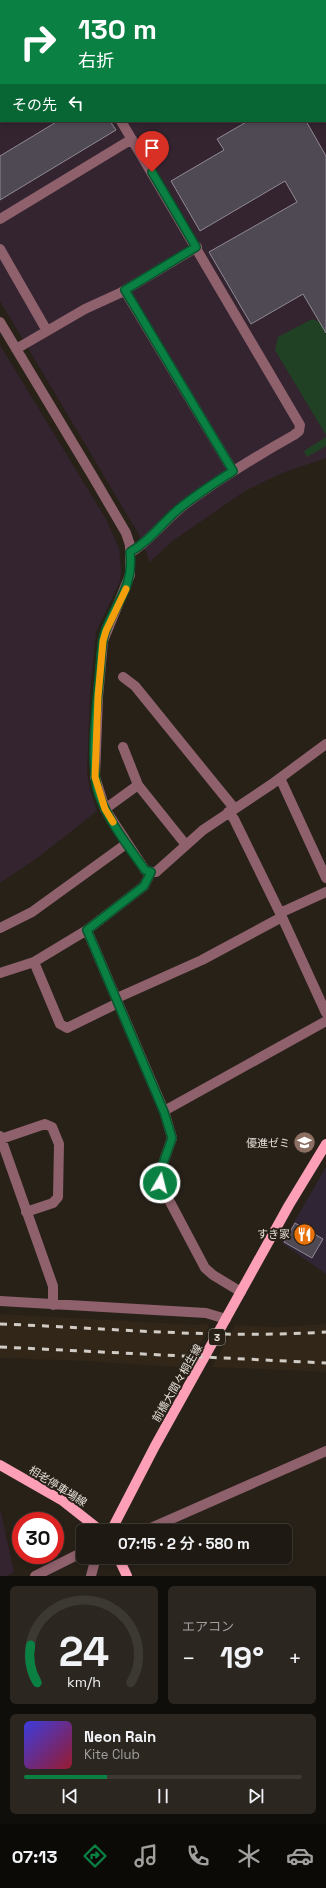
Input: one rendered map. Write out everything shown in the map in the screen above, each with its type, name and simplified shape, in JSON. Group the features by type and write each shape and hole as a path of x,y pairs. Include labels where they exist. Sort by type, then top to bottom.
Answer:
{"main road":[{"name":"前橋大間々桐生線","path":"115,1524 155,1446 289,1205 326,1144"},
{"name":"相老停車場線","path":"0,1465 70,1505 93,1524"},
{"path":"121,1564 127,1576"}],"street":[{"path":"122,122 300,426 299,432 233,471 203,491 174,513 148,540 130,552"},
{"path":"0,219 132,139"},
{"path":"16,348 85,309 125,290 196,247"},
{"path":"0,249 47,331"},
{"path":"125,290 233,471"},
{"path":"0,322 126,533 132,565 128,585 106,631 103,641 94,766 96,783 105,809 126,844 145,870 156,872 186,845 231,810 325,746"},
{"path":"123,678 135,686 231,810 326,1013"},
{"path":"123,747 138,786 186,845"},
{"path":"280,778 326,878"},
{"path":"105,809 138,786"},
{"path":"0,928 32,912 126,844"},
{"path":"0,973 34,962 87,930 144,886 151,872"},
{"path":"34,962 60,1024 67,1028 118,1000 202,960 281,915 326,892"},
{"path":"87,930 118,1000 164,1112 172,1138 159,1175 160,1183 205,1268 213,1275 241,1292"},
{"path":"164,1112 326,1021"},
{"path":"26,1212 53,1203 58,1197 59,1144 52,1126 46,1124 1,1137 26,1212 53,1286 53,1305"},
{"path":"0,1301 206,1313 226,1319"},
{"path":"160,1524 326,1451"},
{"path":"35,1576 76,1556"},
{"path":"91,1576 94,1564"}],"shaded area":[{"path":"0,122 326,122 326,458 282,473 245,491 171,542 150,562 138,533 0,301"},
{"path":"0,345 107,521 119,548 121,570 120,581 96,632 90,694 87,773 90,790 97,811 40,856 0,883"},
{"path":"326,1167 326,1274 282,1243"},
{"path":"0,1314 199,1325 202,1323 208,1324 209,1327 188,1368 86,1361 0,1358"},
{"path":"326,1324 326,1372 212,1367 235,1325 277,1327"},
{"path":"0,1508 14,1572 7,1576 0,1576"}],"green space":[{"path":"312,319 320,322 326,319 326,435 275,350 278,337"},
{"path":"326,437 326,446 307,457 304,451"}],"building":[{"path":"56,122 111,122 116,130 0,200 0,156"},
{"path":"246,122 307,122 326,156 326,333 303,294 251,324 209,252 297,202 285,181 200,231 171,181 224,150 217,139"},
{"path":"295,1223 323,1239 312,1258 284,1242"}],"railway":[{"path":"0,1324 204,1334 285,1334 326,1332"},
{"path":"0,1347 326,1363"}],"slow traffic":[{"path":"113,822 105,809 99,793 94,766 103,641 106,631 126,589"}],"place":[{"name":"優進ゼミ","path":"305,1143"},
{"name":"すき家","path":"305,1234"}],"route":[{"path":"152,172 196,247 125,290 233,471 174,513 148,540 130,552 132,565 128,585 106,631 103,641 98,697 94,766 95,777 105,809 126,844 145,870 151,872 144,886 87,930 117,998 164,1112 171,1133 172,1138 159,1175 160,1183"}]}
